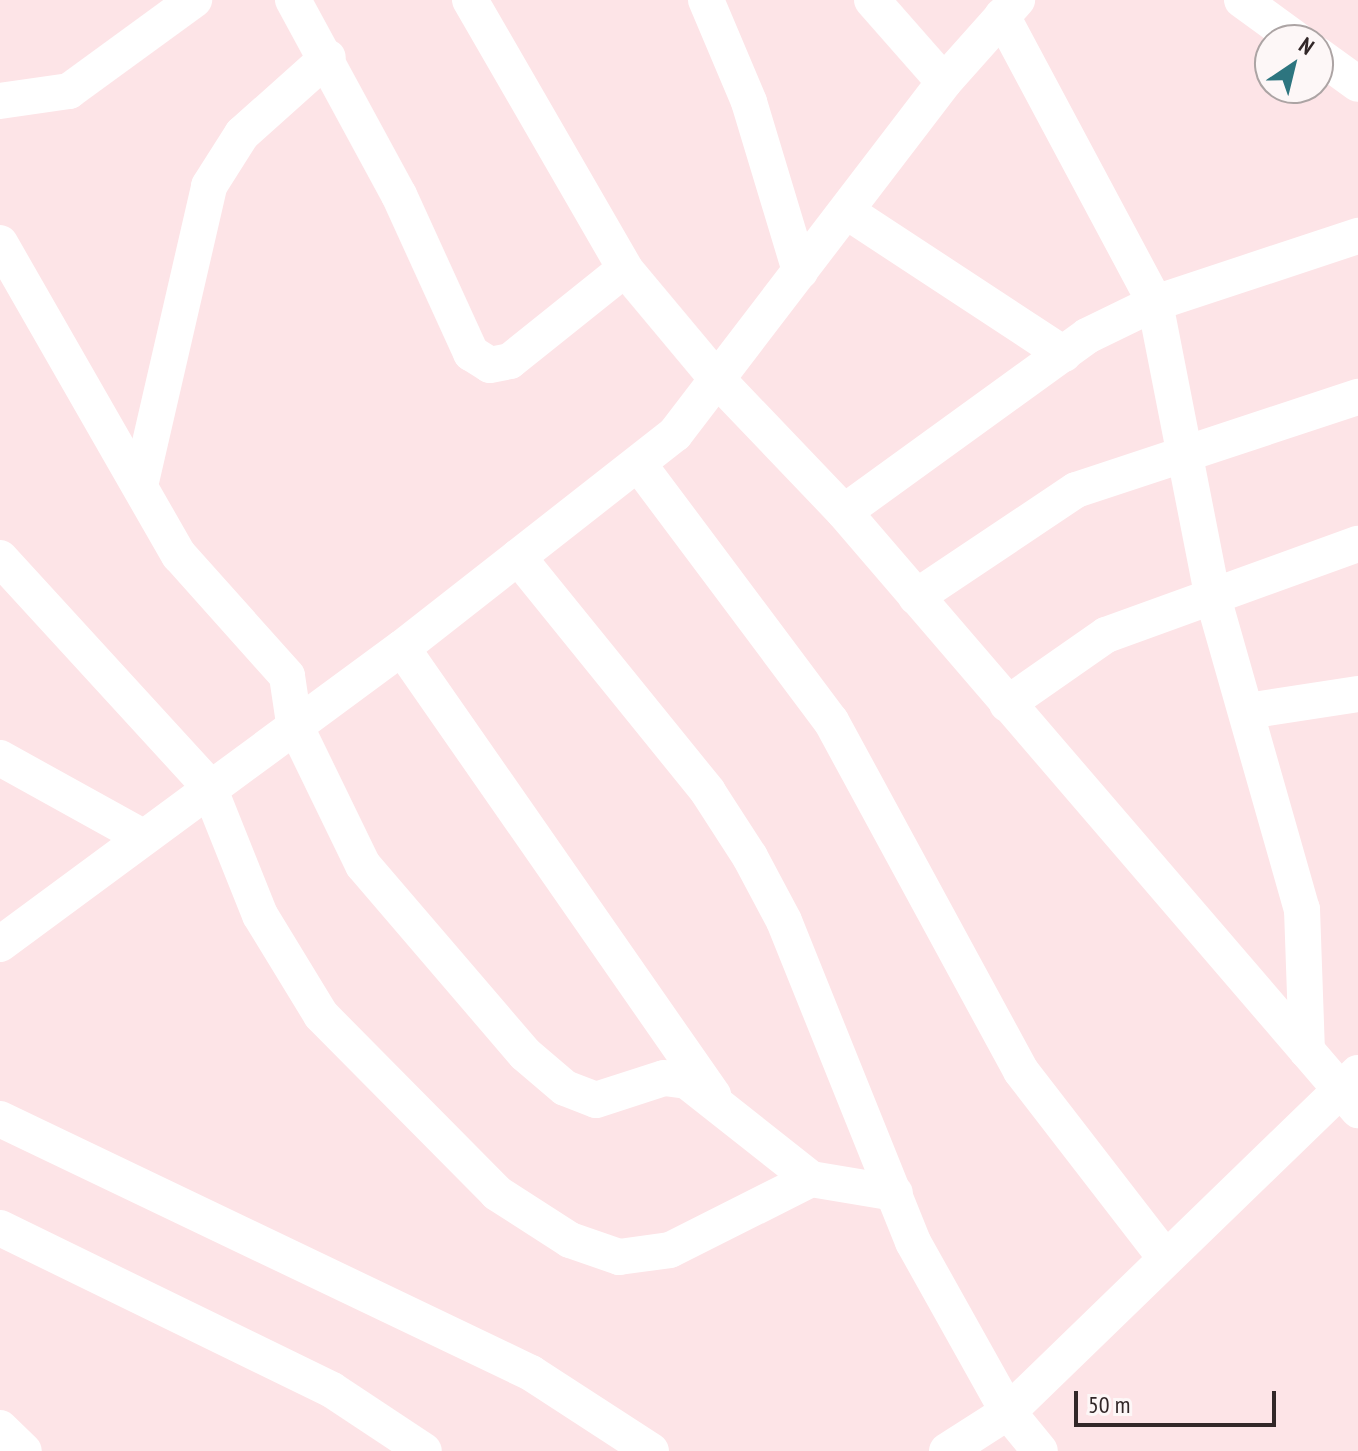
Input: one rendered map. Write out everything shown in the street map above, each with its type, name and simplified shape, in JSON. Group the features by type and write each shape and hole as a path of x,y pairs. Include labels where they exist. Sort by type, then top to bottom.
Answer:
{"street":[{"path":"0,101 69,91 194,0"},
{"path":"293,0 328,57 471,353 490,365 510,361 625,269"},
{"path":"470,0 625,269 716,378 844,512 1307,1051 1352,1091 1164,1256 1008,1412 947,1451"},
{"path":"706,0 749,102 800,271"},
{"path":"872,0 944,82"},
{"path":"1242,0 1275,24"},
{"path":"0,944 139,835 402,648 640,466 716,378 849,213 944,82 1009,8 1155,303 1188,456 1212,594 1302,909 1307,1051"},
{"path":"140,486 209,186 242,134 328,57"},
{"path":"1334,67 1358,84"},
{"path":"849,213 1064,354"},
{"path":"844,512 1064,354 1155,303 1358,236"},
{"path":"0,243 179,555 275,655 287,676 294,723 363,865 525,1054 565,1088 596,1100 664,1078 713,1095"},
{"path":"916,597 1076,490 1188,456 1358,397"},
{"path":"640,466 831,721 1021,1071 1164,1256"},
{"path":"1007,704 1106,635 1212,594 1358,544"},
{"path":"518,557 708,792 750,857 784,921 913,1242 1008,1412 1040,1451"},
{"path":"0,558 208,785 260,915 321,1015 509,1201 570,1240 619,1257 670,1250 811,1179"},
{"path":"402,648 713,1095 811,1179 895,1193"},
{"path":"1247,711 1358,694"},
{"path":"0,758 139,835"},
{"path":"0,1119 531,1373 651,1451"},
{"path":"0,1228 332,1390 424,1451"},
{"path":"0,1428 24,1451"}]}
